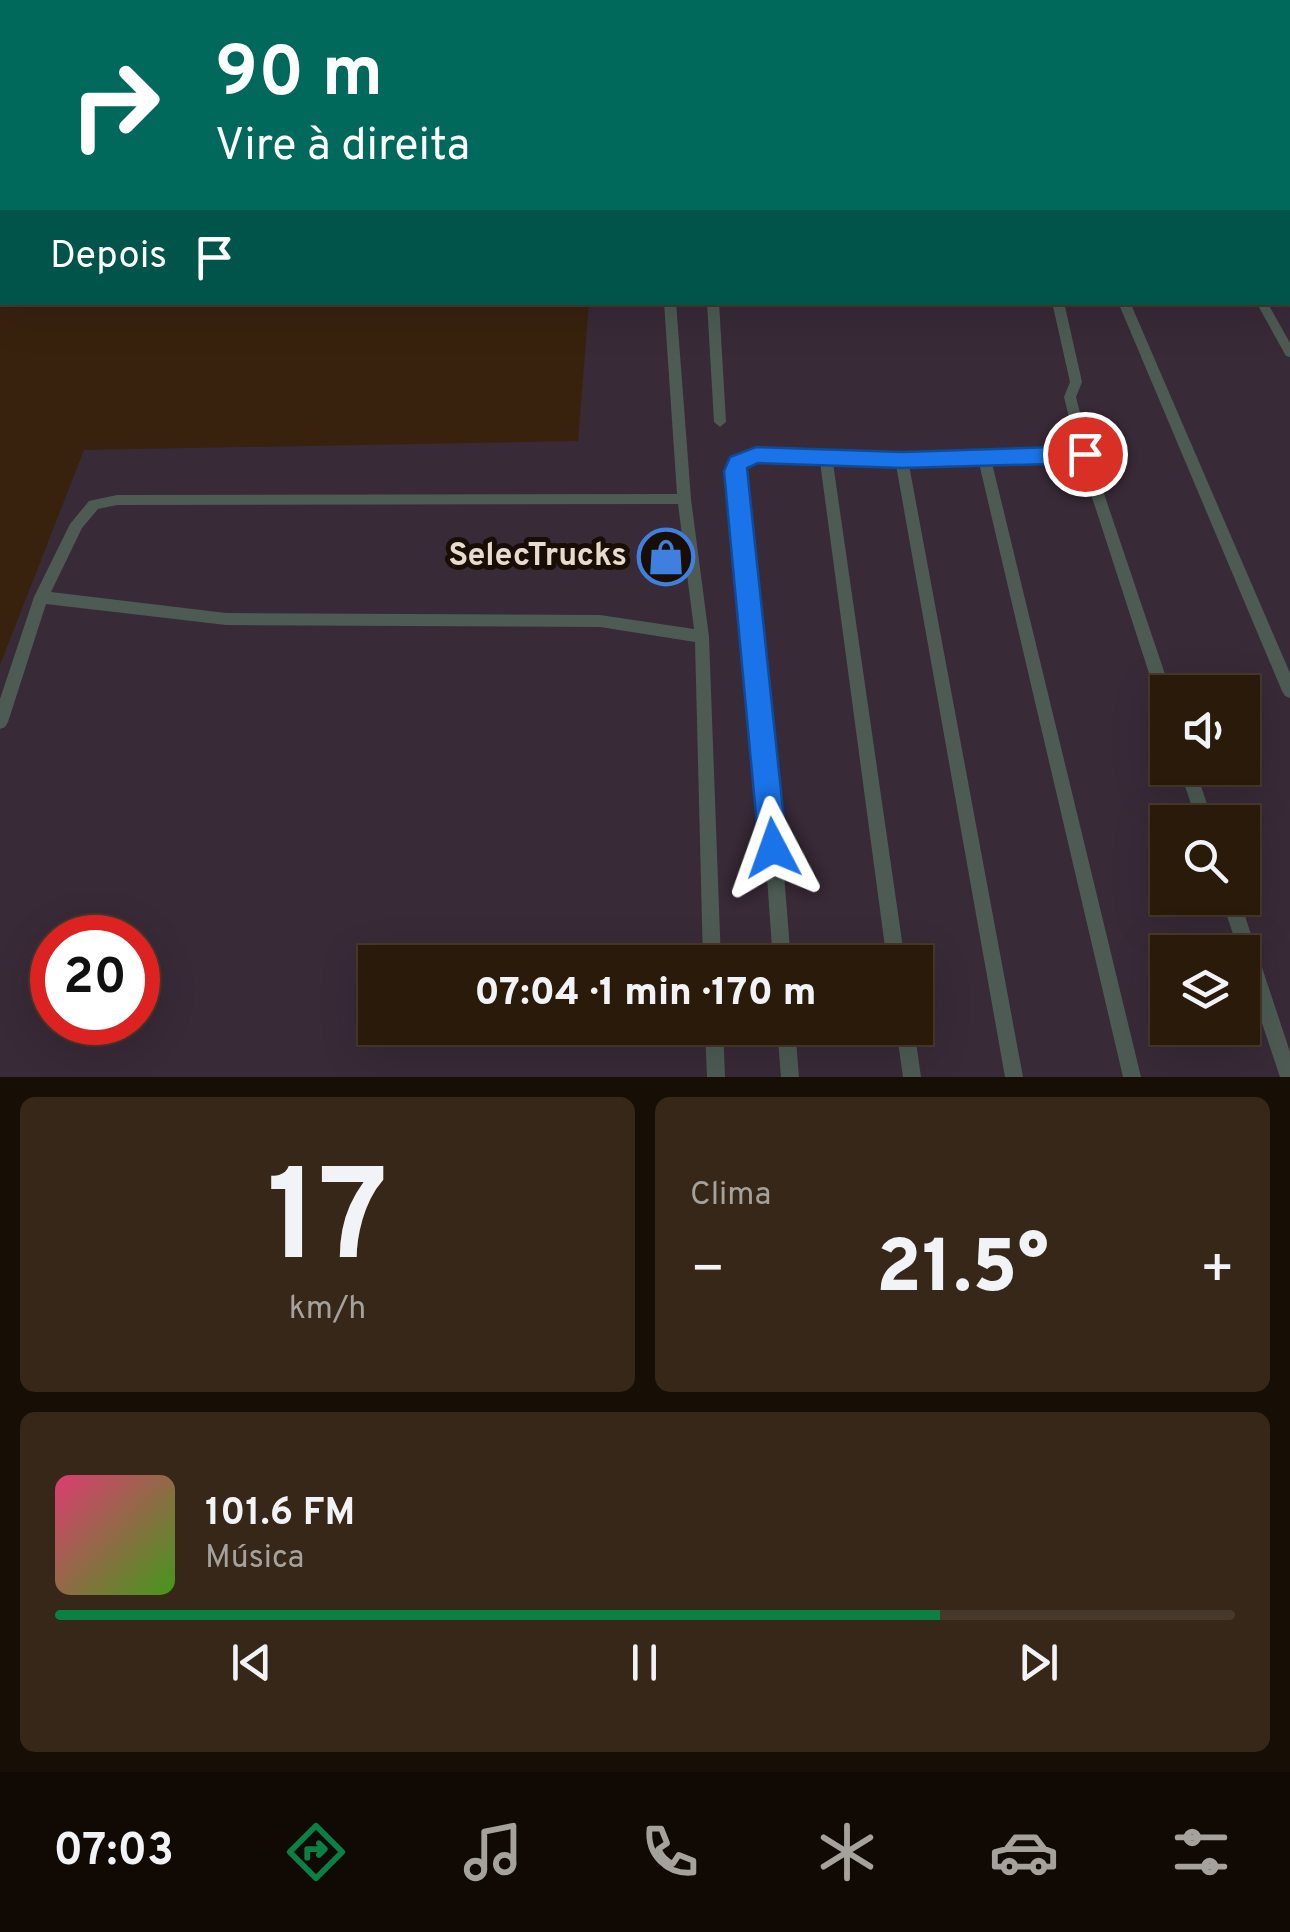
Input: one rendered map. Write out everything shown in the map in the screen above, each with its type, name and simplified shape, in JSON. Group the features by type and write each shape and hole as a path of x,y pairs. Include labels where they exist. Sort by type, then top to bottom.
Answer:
{"lane":[{"path":"670,305 684,499 702,637 711,945"},
{"path":"714,305 720,422"},
{"path":"1059,305 1076,382 1070,397 1085,454 1158,675"},
{"path":"1125,305 1286,671 1290,691"},
{"path":"1262,305 1290,352"},
{"path":"781,945 764,735 735,471 745,457 756,455 902,460 1085,454"},
{"path":"826,458 894,945"},
{"path":"984,458 1132,1077"},
{"path":"902,460 1014,1077"},
{"path":"0,722 41,598 77,524 94,505 116,500 684,499"},
{"path":"41,598 226,619 600,620 702,637"},
{"path":"1236,915 1289,1077"},
{"path":"715,1045 716,1077"},
{"path":"787,1045 790,1077"},
{"path":"907,1045 912,1077"}],"shaded area":[{"name":"SelecTrucks","path":"589,305 1290,305 1290,1077 0,1077 0,665 84,450 578,441"}],"place":[{"name":"SelecTrucks","path":"666,557"}],"route":[{"path":"773,848 735,471 738,463 756,455 902,460 1085,454"}]}
